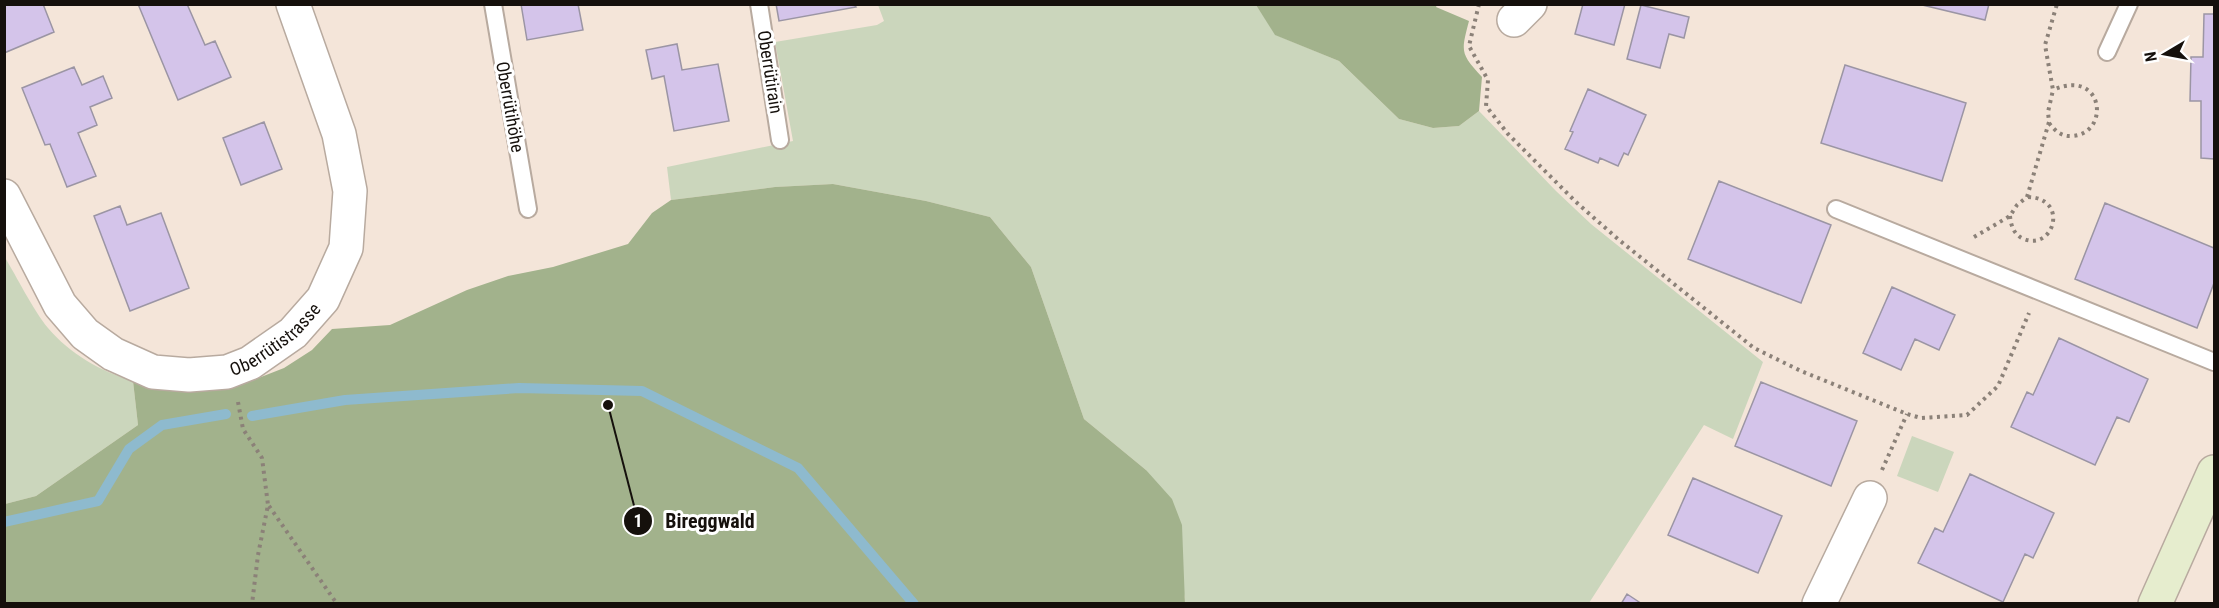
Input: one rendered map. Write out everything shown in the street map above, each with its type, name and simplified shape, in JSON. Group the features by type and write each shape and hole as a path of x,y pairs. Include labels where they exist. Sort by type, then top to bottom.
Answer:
{"street":[{"name":"Oberrütistrasse","path":"4,196 60,305 86,334 113,354 153,372 189,375 227,372 250,363 293,333 323,299 346,248 350,191 339,134 293,4"},
{"path":"2155,603 2214,472"},
{"path":"1819,603 1870,498"}],"lane":[{"name":"Oberrütihöhe","path":"493,4 528,209"},
{"name":"Oberrütirain","path":"759,4 780,140"},
{"path":"2107,52 2129,4"},
{"path":"1836,208 2214,362"}],"path":[{"path":"1479,4 1469,46 1488,80 1486,106 1508,134 1559,186 1619,240 1754,348 1801,371 1907,414 1921,418 1967,415 1998,386 2038,291"},
{"path":"1966,261 1969,243 2010,216 2017,205 2027,197 2049,122 2048,112 2053,90 2044,45 2057,4"},
{"path":"2049,122 2060,134 2075,136 2089,129 2097,116 2095,101 2085,88 2071,84 2053,90"},
{"path":"2010,216 2014,232 2021,238 2037,240 2045,237 2054,222 2050,206 2044,200 2027,197"},
{"path":"227,372 233,382 243,429 262,458 268,505 258,555 252,603"},
{"path":"1894,439 1907,414"},
{"path":"268,505 337,603"}],"green space":[{"path":"878,5 1256,5 1276,35 1339,61 1399,119 1433,128 1459,126 1479,111 1591,224 1763,362 1733,439 1704,425 1589,603 1185,603 1146,470 1084,419 1031,267 990,217 926,201 833,184 775,187 671,200 667,167 793,141 775,42 877,25 884,21"},
{"path":"1256,5 1437,5 1436,7 1469,21 1464,52 1482,77 1479,111 1459,126 1433,128 1399,119 1339,61 1275,35"},
{"path":"833,184 926,201 990,217 1031,267 1084,419 1146,470 1172,499 1182,525 1185,604 5,604 5,504 36,496 138,425 133,381 178,391 251,381 284,368 312,350 332,329 390,325 467,290 508,276 553,267 628,244 652,213 671,200 775,187"},
{"path":"4,256 48,328 66,346 86,360 133,381 138,425 36,496 5,504"},
{"path":"1912,436 1954,452 1938,492 1897,476"}],"building":[{"path":"4,4 43,4 54,32 4,53"},
{"path":"138,4 187,4 205,45 215,41 231,77 178,100"},
{"path":"521,4 578,4 583,30 527,40"},
{"path":"776,4 854,4 856,7 779,21"},
{"path":"1583,4 1625,4 1614,45 1575,34"},
{"path":"1918,4 1989,4 1985,20"},
{"path":"1641,5 1689,17 1684,38 1669,34 1660,68 1627,59"},
{"path":"2204,14 2214,14 2214,159 2201,158 2201,101 2190,101 2191,57 2203,57"},
{"path":"677,44 682,70 718,64 729,121 674,131 664,76 652,79 646,50"},
{"path":"1845,65 1966,103 1942,181 1821,143"},
{"path":"74,67 82,85 103,76 112,98 90,107 97,125 78,133 96,176 67,187 50,144 45,145 22,88"},
{"path":"1588,89 1646,115 1628,155 1624,153 1618,166 1600,158 1598,163 1565,149"},
{"path":"264,122 282,169 241,185 223,138"},
{"path":"1719,181 1831,225 1801,303 1688,259"},
{"path":"2105,203 2214,248 2214,283 2197,328 2075,279"},
{"path":"120,206 127,225 161,213 189,288 130,311 94,216"},
{"path":"1892,287 1955,315 1939,350 1915,339 1901,370 1863,353"},
{"path":"2059,338 2148,379 2129,422 2117,417 2095,465 2011,427 2027,392 2033,395"},
{"path":"1761,382 1857,421 1831,486 1735,446"},
{"path":"1970,474 2054,513 2033,558 2025,554 2003,602 1918,563 1935,528 1943,532"},
{"path":"1693,478 1782,516 1758,573 1668,535"},
{"path":"1627,594 1642,604 1621,604"}],"waterway":[{"path":"252,416 345,400 519,388 642,391 798,468 914,604"},
{"path":"4,522 98,501 129,449 162,425 226,414"}],"place":[{"name":"Bireggwald","path":"608,405"}]}
